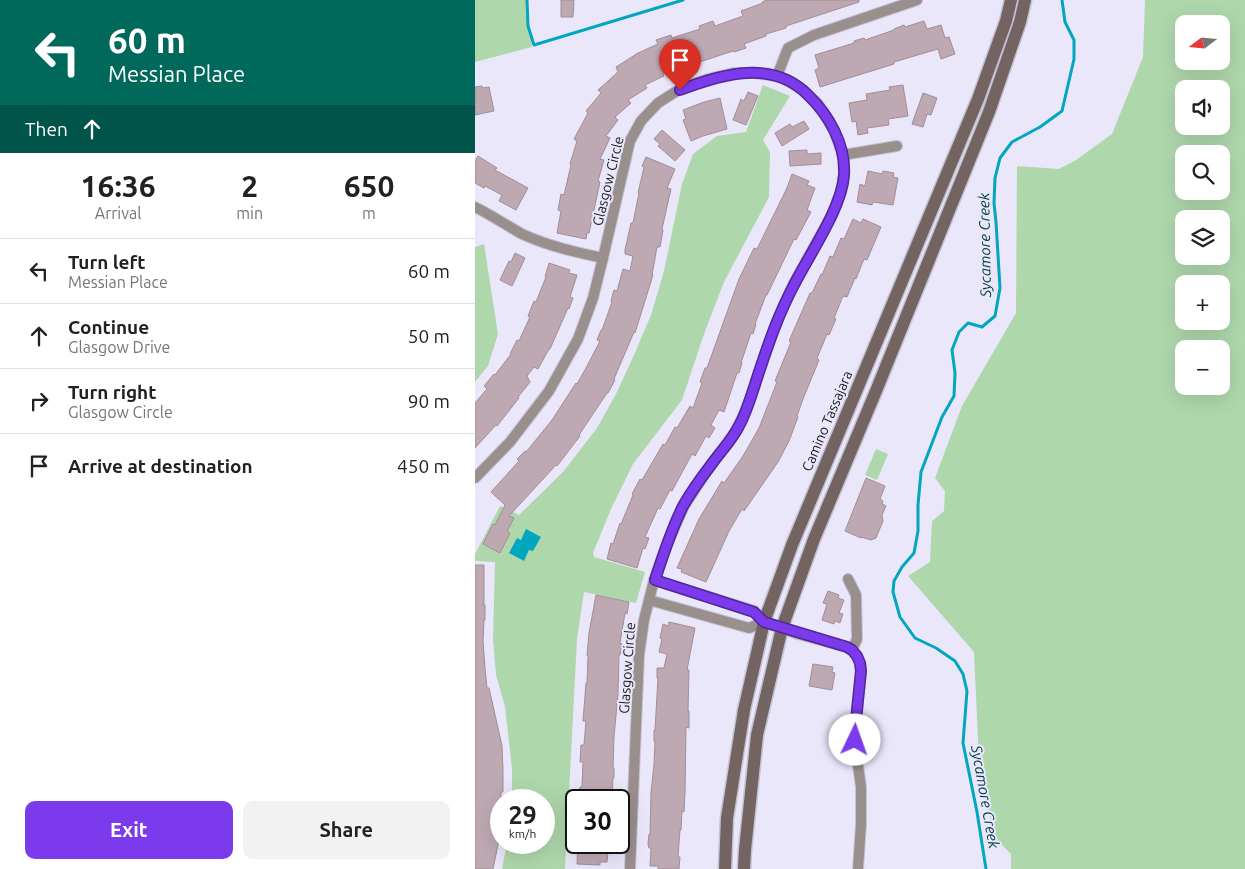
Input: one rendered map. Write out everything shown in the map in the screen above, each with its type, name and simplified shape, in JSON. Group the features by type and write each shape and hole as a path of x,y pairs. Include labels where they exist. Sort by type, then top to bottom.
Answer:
{"main road":[{"name":"Camino Tassajara","path":"725,869 727,818 743,710 764,622 792,545 978,99 1011,0"},
{"path":"744,869 757,735 782,628 814,539 989,112 1025,0"}],"street":[{"path":"777,76 788,48 814,35 917,0"},
{"name":"Glasgow Circle","path":"475,478 509,442 549,391 578,338 593,298 630,141 641,121 659,103 680,90 708,79 733,73 756,73 777,76 803,90 818,104 833,128 843,155 844,176 841,191 833,213 793,285 775,326 745,413 730,441 710,466 684,506 667,544 655,580 644,620 639,655 630,869"},
{"path":"843,155 897,146"},
{"path":"475,207 521,233 542,242 566,250 603,258"},
{"path":"848,579 856,595 857,639 852,650"},
{"path":"655,580 754,612 764,622 798,634 841,645 852,650 857,656 861,671 855,730 855,751 861,787 858,869"},
{"path":"649,600 749,628 764,622"}],"green space":[{"path":"475,0 526,0 532,47 475,62"},
{"path":"1145,0 1245,0 1245,869 1011,869 1011,854 994,837 979,761 974,652 908,576 930,562 932,521 944,511 945,491 935,478 962,406 1016,313 1017,166 1059,169 1076,160 1112,134 1143,57"},
{"path":"763,85 790,96 763,140 770,152 769,197 724,282 682,400 633,464 611,509 593,553 594,557 645,572 636,603 584,592 577,639 569,789 565,789 565,869 502,869 505,854 555,854 555,789 512,789 512,769 505,707 496,675 493,639 495,562 475,561 475,554 500,506 519,515 563,472 597,428 616,394 651,315 664,271 682,184 693,154 717,136 746,132"},
{"path":"484,244 498,334 488,366 475,382 475,247"},
{"path":"876,449 888,454 877,480 865,475"}],"water":[{"path":"526,529 541,537 533,551 529,550 524,561 509,553 517,538 521,540"}],"building":[{"path":"561,0 574,0 573,17 561,17"},
{"path":"767,0 859,0 859,2 786,26 786,28 766,34 766,36 744,44 746,48 663,74 664,76 645,85 647,88 628,100 631,103 615,117 618,120 606,136 610,138 600,159 604,160 598,181 600,182 589,233 587,233 586,239 557,233 561,211 558,210 561,194 564,195 577,141 574,139 588,113 586,111 601,93 598,90 618,72 616,67 638,53 658,44 656,40 671,35 672,38 700,29 699,26 713,21 715,26 743,16 741,11"},
{"path":"924,21 927,29 941,25 945,38 949,37 955,54 941,59 938,49 820,87 815,70 819,68 815,55 864,38 865,40 904,25 905,27"},
{"path":"903,85 908,116 888,119 889,125 867,128 868,133 858,135 856,121 852,122 849,103 867,100 866,94 890,90 889,87"},
{"path":"482,86 483,88 489,87 494,111 475,115 475,87"},
{"path":"748,92 758,96 746,125 733,120 741,99 744,101"},
{"path":"923,93 937,98 931,115 927,114 923,127 912,124"},
{"path":"720,98 727,129 691,141 683,120 686,119 683,110"},
{"path":"804,121 809,129 782,146 775,133 790,124 792,127"},
{"path":"662,130 685,150 675,161 658,146 660,144 654,139"},
{"path":"807,150 807,154 821,153 821,164 790,166 789,151"},
{"path":"478,156 497,168 495,170 528,188 516,210 499,201 502,195 475,183 475,161"},
{"path":"646,157 675,169 667,188 671,189 660,247 657,247 653,275 635,333 615,380 580,436 557,466 509,516 514,518 507,531 510,533 500,553 483,544 505,505 491,492 552,420 577,384 600,341 597,340 612,302 614,290 617,291 623,269 630,271 633,256 625,254 625,250 631,223 633,223 644,167 642,166"},
{"path":"868,171 882,174 883,171 894,173 893,177 898,178 893,205 873,202 872,205 857,202 860,184 865,186"},
{"path":"792,174 809,181 807,185 815,188 807,210 811,212 796,240 794,239 766,295 724,412 719,410 711,425 715,428 709,438 706,436 695,456 692,454 672,491 670,490 660,509 658,508 645,537 649,538 645,549 643,548 637,568 607,559 611,543 613,544 632,494 640,479 642,480 663,444 665,445 690,406 693,408 702,383 700,382 705,368 707,368 739,279 754,248 757,249"},
{"path":"853,219 861,223 863,219 881,227 867,260 864,259 847,297 843,296 834,318 836,319 829,335 827,334 817,358 819,360 789,441 778,462 744,511 742,509 729,531 706,582 681,572 682,569 677,568 699,519 722,481 724,483 743,456 759,428 791,342 789,341 810,293 812,293 822,275 830,256 833,257 841,238 844,239"},
{"path":"515,253 525,258 512,286 500,280"},
{"path":"549,263 570,270 569,273 577,275 570,297 573,298 569,309 538,369 534,367 527,376 530,382 497,426 475,448 475,403 487,389 484,386 511,354 517,340 519,341 530,317 528,316 534,301 536,302 546,277"},
{"path":"866,478 885,486 880,499 883,501 882,504 886,506 882,515 883,521 876,538 871,540 845,531"},
{"path":"475,565 484,565 485,620 483,641 485,668 487,688 489,688 502,746 503,789 490,789 490,854 496,854 493,869 475,869"},
{"path":"828,591 839,595 838,598 844,600 839,613 843,614 840,623 835,621 834,624 822,620 827,604 823,603"},
{"path":"596,595 629,602 627,614 625,613 620,643 622,644 619,655 612,789 580,789 582,787 583,762 580,762 581,745 584,745 586,721 583,721 589,633"},
{"path":"669,622 695,628 687,670 689,670 689,728 686,727 685,793 684,812 682,811 680,830 679,869 658,869 658,866 650,866 651,848 649,848 648,844 654,764 657,668 664,668 667,654 659,652 662,639 660,638 663,624 668,626"},
{"path":"813,664 833,667 832,672 835,673 832,690 809,686"},
{"path":"577,854 608,854 607,862 600,862 600,865 577,864"}],"waterway":[{"path":"527,0 528,26 534,45 683,0"},
{"name":"Sycamore Creek","path":"986,869 963,743 967,691 963,674 955,661 936,648 915,638 900,617 893,592 894,581 902,567 914,553 918,531 921,472 942,417 954,396 955,373 952,350 959,332 968,323 982,327 995,316 1000,288 994,203 995,178 1000,158 1012,142 1040,127 1062,111 1074,59 1074,40 1065,22 1062,0"}],"route":[{"path":"680,90 708,79 733,73 756,73 777,76 787,80 803,90 818,104 833,128 843,155 844,176 833,213 793,285 775,326 738,428 684,506 667,544 655,580 754,612 764,622 852,650 860,663 861,671 855,740"}]}
